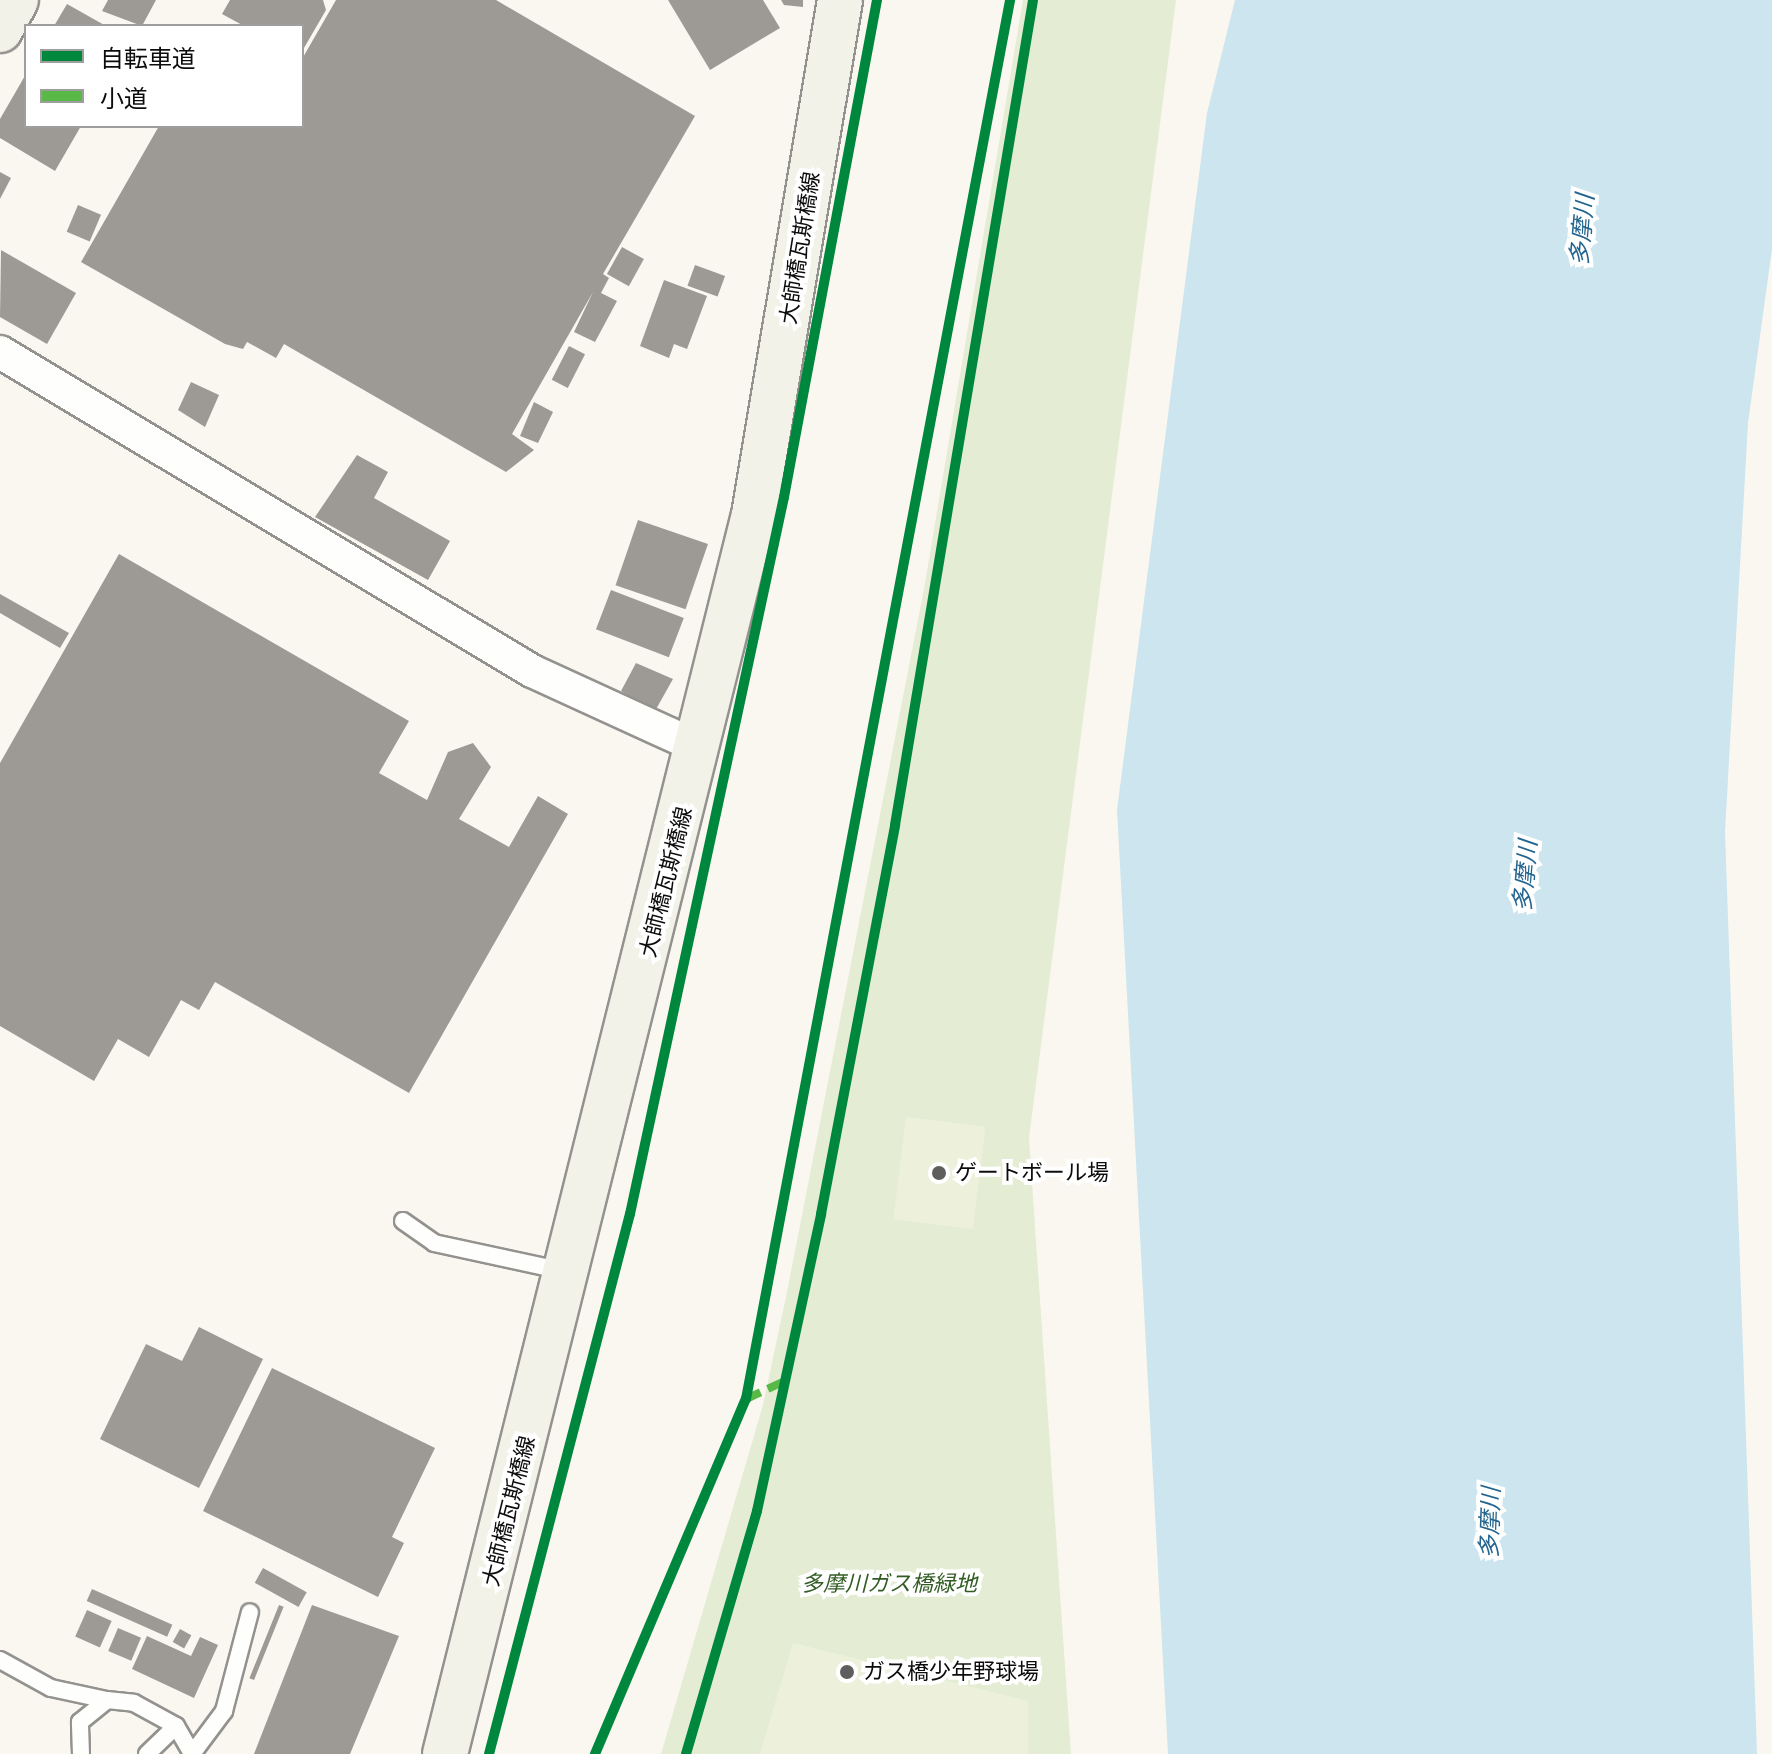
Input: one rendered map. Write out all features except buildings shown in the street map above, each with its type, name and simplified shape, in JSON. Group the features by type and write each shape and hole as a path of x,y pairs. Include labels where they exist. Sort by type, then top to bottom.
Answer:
{"street":[{"path":"0,30 16,0"},
{"name":"大師橋瓦斯橋線","path":"445,1754 700,748 754,515 840,0"},
{"path":"0,352 532,671 700,748"}],"lane":[{"path":"403,1221 434,1243 568,1271"},
{"path":"0,1660 51,1688 134,1703 176,1726 192,1754 224,1711 250,1612"},
{"path":"81,1754 80,1722 107,1700"},
{"path":"147,1754 176,1726"}],"green space":[{"name":"多摩川ガス橋緑地","path":"1023,0 1176,0 1029,1138 1071,1754 661,1754 763,1405 787,1292 924,589"},
{"name":"ゲートボール場","path":"906,1117 985,1127 973,1229 893,1219"},
{"name":"ガス橋少年野球場","path":"793,1643 1028,1701 1028,1754 760,1754"}],"water":[{"name":"多摩川","path":"1235,0 1772,0 1772,249 1748,423 1725,832 1757,1754 1168,1754 1117,810 1207,113"}],"marked path":[{"path":"746,1399 785,1381"}],"cycle path":[{"path":"489,1754 630,1214 784,497 877,0"},
{"path":"595,1754 746,1399 1010,0"},
{"path":"686,1754 757,1511 821,1214 895,825 1033,0"}],"place":[{"name":"ゲートボール場","path":"939,1173"},
{"name":"ガス橋少年野球場","path":"847,1672"}]}
